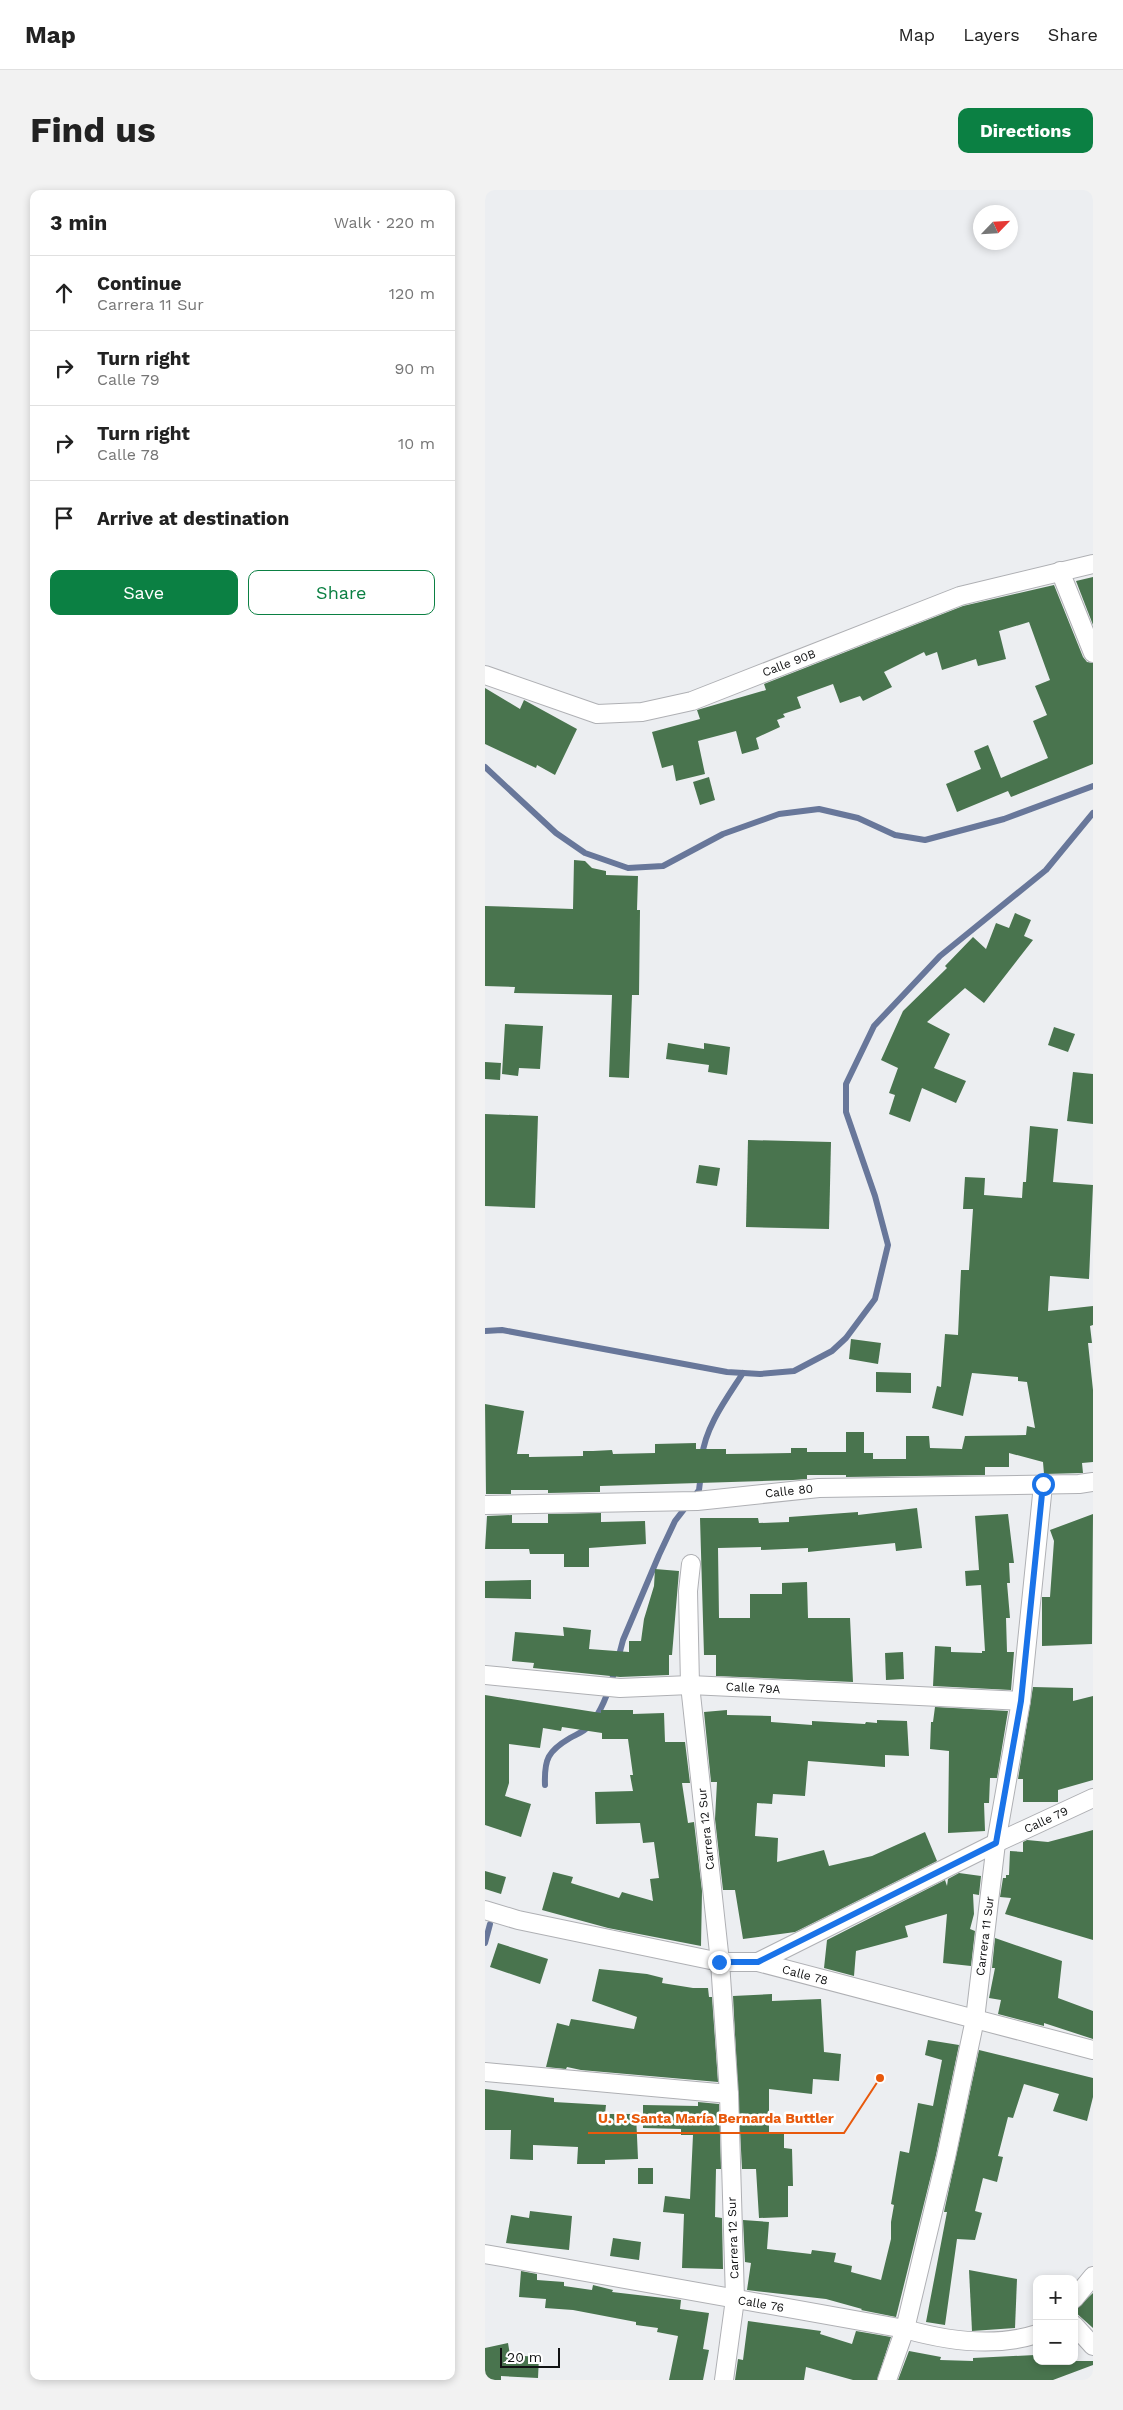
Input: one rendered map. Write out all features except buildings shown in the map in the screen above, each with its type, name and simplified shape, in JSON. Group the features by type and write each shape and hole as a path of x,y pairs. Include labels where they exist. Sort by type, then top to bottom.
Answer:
{"street":[{"name":"Calle 90B","path":"485,675 597,714 642,712 692,701 960,596 1093,564"},
{"path":"1060,571 1093,653"},
{"name":"Calle 80","path":"485,1505 690,1501 819,1488 1093,1482"},
{"name":"Carrera 11 Sur","path":"887,2380 905,2329 946,2157 975,2019 996,1843 1021,1701 1043,1484"},
{"name":"Carrera 12 Sur","path":"691,1564 688,1591 691,1685 719,1962 729,2094 735,2299 724,2380"},
{"name":"Calle 79A","path":"485,1675 620,1688 691,1685 1021,1701"},
{"name":"Calle 79","path":"758,1962 996,1843 1093,1798"},
{"name":"Calle 78","path":"485,1910 518,1920 719,1962 758,1962 1093,2050"},
{"path":"485,2072 729,2094"},
{"name":"Calle 76","path":"485,2254 905,2329 941,2340 983,2342 1033,2335"},
{"path":"1078,2294 1093,2276"},
{"path":"1078,2329 1093,2346"}],"waterway":[{"path":"485,767 556,833 585,853 628,868 663,866 723,834 779,814 819,809 858,818 895,835 925,840 1004,819 1093,786"},
{"path":"485,1331 502,1330 727,1372 760,1374 794,1371 832,1351 846,1338 875,1299 888,1245 875,1196 846,1112 846,1084 874,1026 940,956 1046,870 1093,813"},
{"path":"702,1457 707,1435 712,1424 743,1373"},
{"path":"618,1659 623,1640 659,1555 675,1521 699,1490 701,1474"},
{"path":"545,1785 545,1769 552,1752 590,1725 605,1699 615,1669"},
{"path":"485,1943 490,1924"}],"place":[{"name":"U. P. Santa María Bernarda Buttler","path":"880,2078"}],"route":[{"path":"719,1962 758,1962 996,1843 1021,1701 1043,1484"}]}
